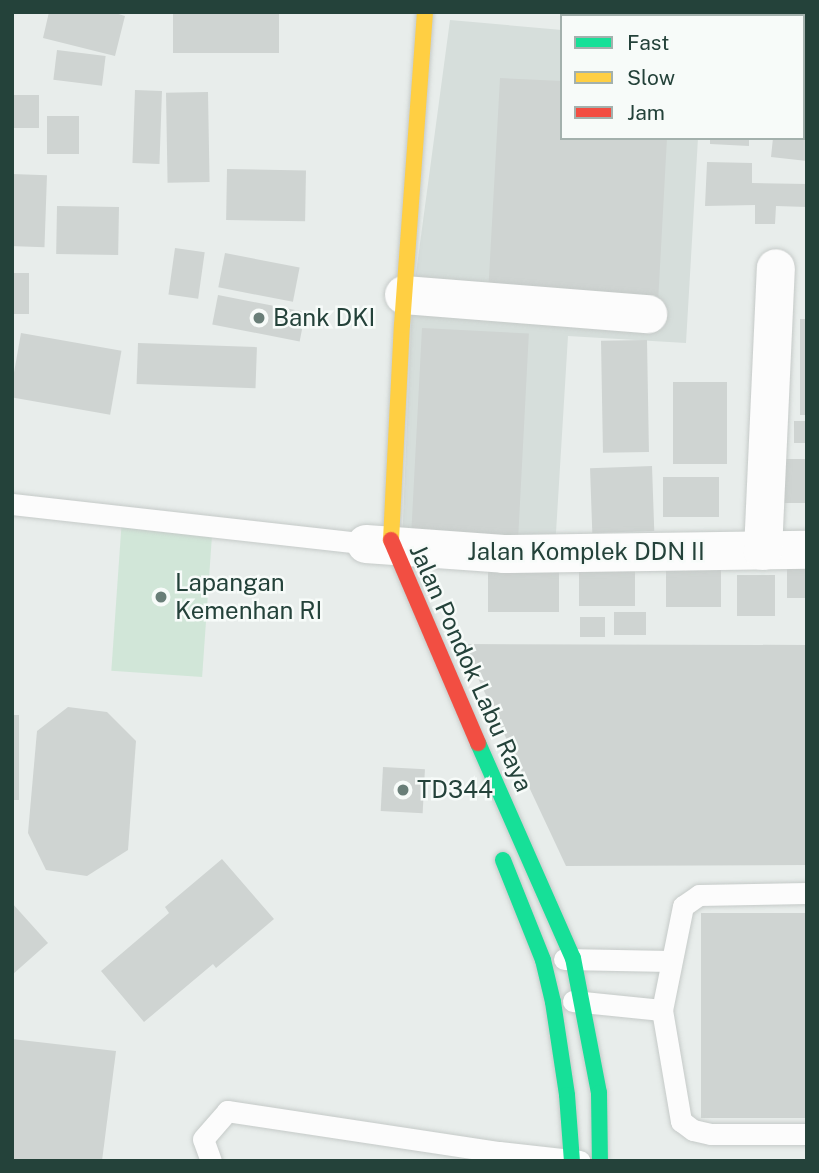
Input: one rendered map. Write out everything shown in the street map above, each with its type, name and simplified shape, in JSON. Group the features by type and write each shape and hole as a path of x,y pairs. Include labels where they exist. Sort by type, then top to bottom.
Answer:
{"main road":[{"name":"Jalan Pondok Labu Raya","path":"425,12 415,61 398,315 374,544 573,958 599,1093 600,1161"},
{"path":"498,848 543,960 553,1002 568,1095 572,1161"}],"street":[{"path":"763,551 775,268"},
{"path":"398,315 648,314"},
{"name":"Jalan Komplek DDN II","path":"374,544 443,552 504,554 807,550"}],"lane":[{"path":"12,504 374,544"},
{"path":"807,893 699,895 683,906 662,1010 681,1121 694,1130 711,1134 807,1134"},
{"path":"543,960 573,958 670,961"},
{"path":"553,1002 583,1001 662,1010"},
{"path":"211,1161 203,1139 227,1111 580,1161"}],"shaded area":[{"path":"450,20 560,30 560,140 698,140 686,343 568,336 555,549 402,545 412,303"}],"green space":[{"name":"Lapangan Kemenhan RI","path":"122,518 213,524 202,677 111,671"}],"building":[{"path":"49,12 112,12 125,16 115,56 43,38"},
{"path":"173,12 279,12 279,53 173,53"},
{"path":"57,50 106,56 102,86 53,80"},
{"path":"807,76 807,161 771,157 773,140 805,140"},
{"path":"500,78 560,81 560,140 667,140 658,303 488,295"},
{"path":"135,90 162,91 159,164 132,163"},
{"path":"208,92 210,182 168,183 166,93"},
{"path":"12,95 39,95 39,128 12,128"},
{"path":"47,116 79,116 79,154 47,154"},
{"path":"710,140 749,140 749,146 710,144"},
{"path":"707,162 752,163 752,183 807,184 807,207 776,206 775,224 755,224 755,205 705,206"},
{"path":"227,169 306,170 305,221 226,220"},
{"path":"12,174 47,175 44,247 12,246"},
{"path":"57,206 119,207 118,255 56,254"},
{"path":"175,248 205,252 198,299 168,295"},
{"path":"225,253 300,268 293,302 218,287"},
{"path":"12,273 29,273 29,314 12,314"},
{"name":"Bank DKI","path":"218,295 305,312 300,341 212,324"},
{"path":"800,319 807,319 807,415 800,415"},
{"path":"422,328 529,334 518,546 411,541"},
{"path":"21,333 121,351 110,415 12,397"},
{"path":"647,340 649,452 603,453 601,341"},
{"path":"138,343 257,347 255,388 137,384"},
{"path":"673,382 727,382 727,464 673,464"},
{"path":"794,421 807,421 807,443 794,443"},
{"path":"782,459 807,459 807,503 782,503"},
{"path":"652,466 654,531 592,533 590,468"},
{"path":"663,477 719,477 719,517 663,517"},
{"path":"666,565 721,565 721,607 666,607"},
{"path":"579,567 635,567 635,606 579,606"},
{"path":"488,568 559,568 559,612 488,612"},
{"path":"787,569 807,569 807,598 787,598"},
{"path":"737,575 775,575 775,616 737,616"},
{"path":"614,612 646,612 646,635 614,635"},
{"path":"580,617 605,617 605,637 580,637"},
{"path":"462,644 807,645 807,865 566,866"},
{"path":"68,707 107,712 136,741 128,850 87,876 46,870 28,833 37,731"},
{"path":"12,715 19,715 19,800 12,800"},
{"name":"TD344","path":"383,767 425,769 423,813 381,811"},
{"path":"222,859 274,919 216,968 213,964 144,1022 101,971 169,913 165,907"},
{"path":"12,903 48,943 12,975"},
{"path":"701,913 807,913 807,1118 701,1118"},
{"path":"12,1039 116,1051 102,1161 12,1161"}],"traffic: fast":[{"path":"478,743 573,958 599,1093 600,1161"},
{"path":"503,860 543,960 553,1002 567,1095 572,1161"}],"traffic: slow":[{"path":"391,540 402,325 425,12"}],"traffic: jam":[{"path":"391,540 478,743"}],"place":[{"name":"Bank DKI","path":"259,318"},
{"name":"Lapangan Kemenhan RI","path":"161,597"},
{"name":"TD344","path":"403,790"}]}
